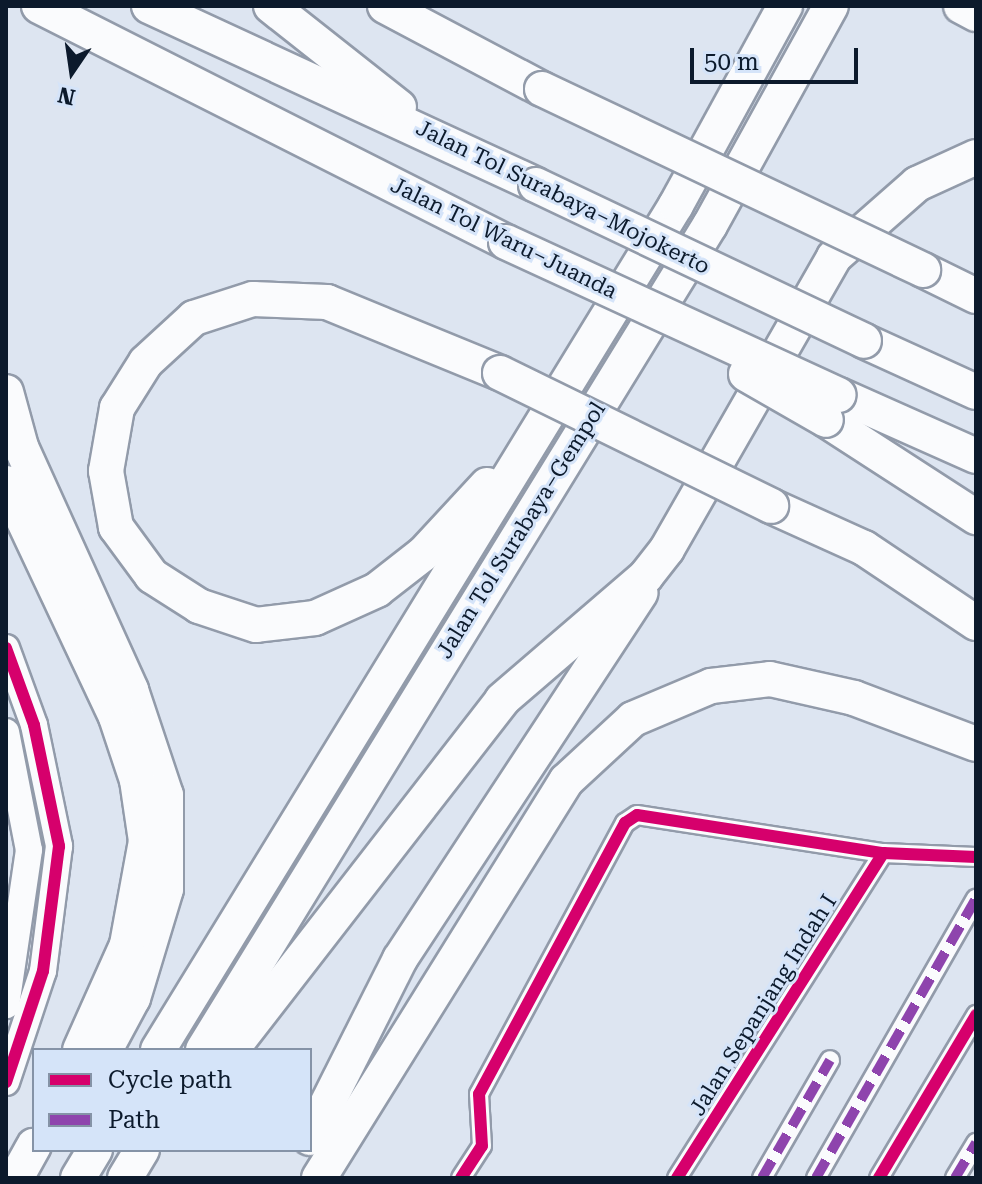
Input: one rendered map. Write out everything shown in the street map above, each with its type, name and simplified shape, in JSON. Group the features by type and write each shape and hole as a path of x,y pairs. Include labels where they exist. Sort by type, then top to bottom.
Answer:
{"highway":[{"name":"Jalan Tol Waru–Juanda","path":"39,6 832,407 976,456"},
{"name":"Jalan Tol Surabaya–Mojokerto","path":"149,6 431,133 976,392"},
{"path":"271,6 431,133"},
{"path":"385,6 542,89 976,296"},
{"name":"Jalan Tol Surabaya–Gempol","path":"159,1048 676,205 785,6"},
{"name":"Jalan Tol Surabaya–Gempol","path":"204,1048 710,225 831,6"},
{"path":"809,48 840,6"},
{"path":"961,6 976,14"},
{"path":"312,1134 400,959 667,549 834,257 917,184 976,157"},
{"path":"576,365 485,487 423,554 377,590 315,618 256,625 199,606 152,576 116,527 106,471 117,408 146,362 194,318 253,299 327,302 500,373 771,506 864,548 976,623"},
{"path":"6,392 21,447 131,690 166,795 166,889 133,998 106,1048"},
{"path":"832,407 976,517"},
{"path":"6,483 116,717 137,780 146,841 127,945 81,1048"},
{"path":"233,1048 502,700 646,576 667,549"},
{"path":"319,1178 566,781 633,719 711,686 770,679 854,698 976,744"},
{"path":"16,1178 32,1150"},
{"path":"35,1178 49,1152"},
{"path":"78,1178 94,1152"},
{"path":"125,1178 141,1152"},
{"path":"296,1178 305,1152"}],"street":[{"path":"6,648 34,725 59,846 43,971 6,1082"},
{"path":"6,732 29,850 6,1005"},
{"path":"461,1178 482,1146 479,1094 625,823 637,815 883,853 976,857"},
{"name":"Jalan Sepanjang Indah I","path":"677,1178 883,853"},
{"path":"816,1178 976,899"},
{"path":"879,1178 976,1015"},
{"path":"762,1178 830,1060"},
{"path":"955,1178 976,1143"}],"marked path":[{"path":"816,1178 976,899"},
{"path":"762,1178 830,1060"},
{"path":"955,1178 976,1143"}],"cycle path":[{"path":"6,648 34,725 59,846 43,971 6,1082"},
{"path":"461,1178 482,1146 479,1094 625,823 637,815 883,853 976,857"},
{"path":"677,1178 883,853"},
{"path":"879,1178 976,1015"}]}
